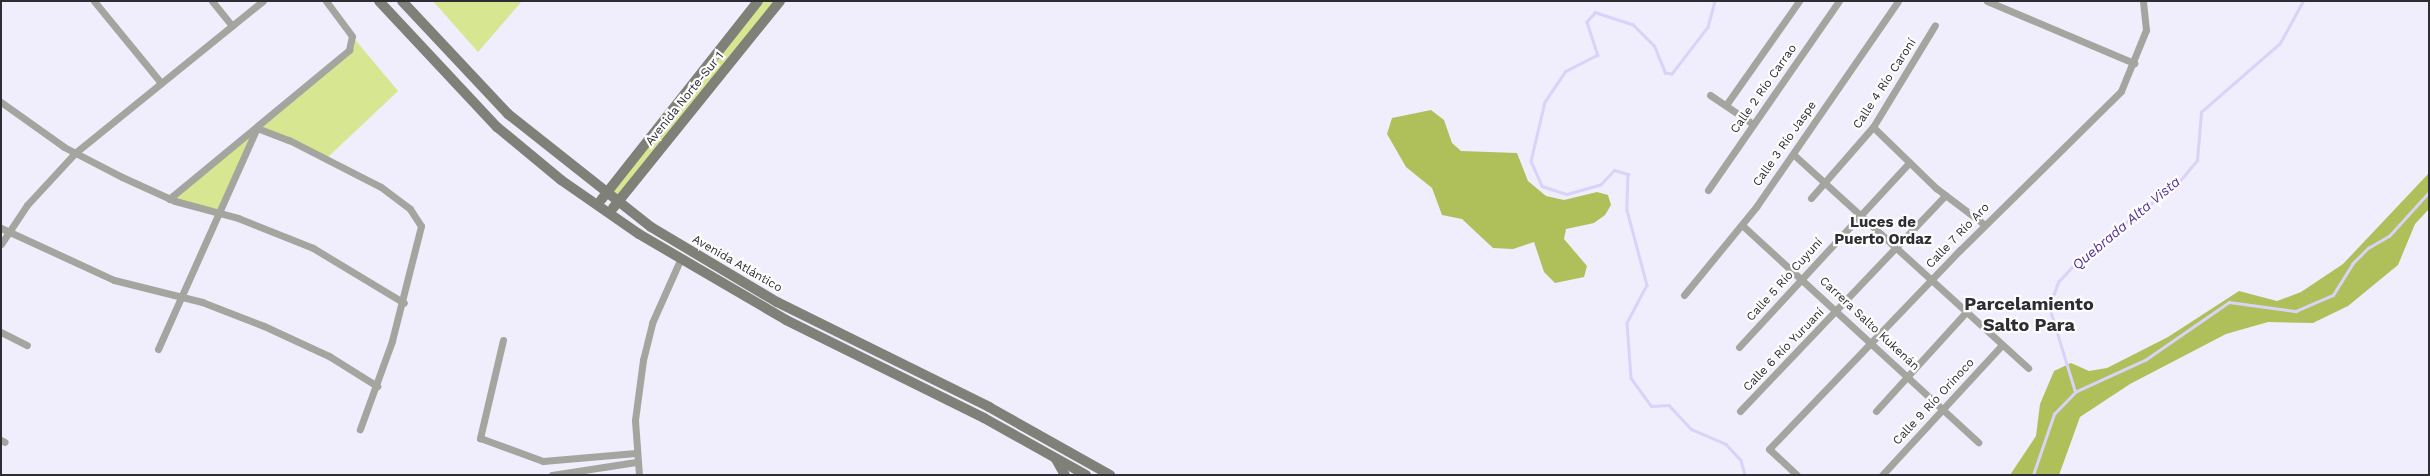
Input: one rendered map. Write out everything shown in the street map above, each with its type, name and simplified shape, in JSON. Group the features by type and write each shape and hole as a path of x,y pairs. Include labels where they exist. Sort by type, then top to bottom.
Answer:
{"main road":[{"name":"Avenida Atlántico","path":"379,1 497,127 609,212 680,260 786,320 1084,474"},
{"name":"Avenida Atlántico","path":"402,1 508,114 617,203 777,302 981,403 1094,469 1110,475"},
{"name":"Avenida Norte-Sur 1","path":"598,204 758,1"},
{"name":"Avenida Norte-Sur 1","path":"609,212 780,1"},
{"path":"1056,458 1065,475"}],"street":[{"path":"94,1 161,83"},
{"path":"212,1 232,26"},
{"path":"1,244 5,230 75,153 263,1"},
{"path":"170,199 257,128 352,46 352,36 326,1"},
{"path":"1726,105 1799,1"},
{"name":"Calle 2 Río Carrao","path":"1708,190 1839,1"},
{"name":"Calle 3 Río Jaspe","path":"1684,294 1742,225 1898,1"},
{"path":"1987,1 2134,63"},
{"name":"Calle 7 Río Aro","path":"1797,475 1769,449 1873,344 1931,280 1985,225 2121,91 2146,30 2143,1"},
{"name":"Calle 4 Río Caroní","path":"1811,198 1873,127 1935,25"},
{"path":"1710,95 1753,124"},
{"path":"1,102 75,153 170,199 218,214 321,252 404,302"},
{"path":"1873,127 1909,163 1985,225"},
{"path":"158,349 184,297 218,214 257,128"},
{"path":"257,128 347,167 415,215 421,231 404,302 360,429"},
{"path":"1793,154 1826,182 2028,368"},
{"name":"Calle 5 Río Cuyuní","path":"1739,347 1909,163"},
{"name":"Calle 6 Río Yuruaní","path":"1740,411 1838,311 1895,247 1946,195"},
{"name":"Carrera Salto Kukenán","path":"1742,225 1943,407 1978,442"},
{"path":"5,230 105,276 184,297 292,338 376,386"},
{"path":"639,475 636,462 637,396 647,342 680,260"},
{"path":"1876,412 1966,312"},
{"path":"1,332 27,345"},
{"path":"503,340 480,438 543,462 636,453"},
{"name":"Calle 9 Río Orinoco","path":"1882,475 2002,344"},
{"path":"552,475 636,462"},
{"path":"1084,474 1094,469"}],"green space":[{"path":"433,1 522,1 478,52"},
{"path":"758,1 780,1 617,203 605,194"},
{"path":"352,36 398,91 328,157 257,128 218,214 169,199 349,51"},
{"path":"1431,110 1444,120 1452,143 1461,151 1517,153 1528,181 1546,196 1564,200 1597,192 1608,195 1611,205 1605,215 1594,223 1566,229 1564,239 1587,266 1584,277 1555,283 1544,272 1534,242 1513,249 1493,248 1462,219 1442,215 1432,188 1406,167 1387,134 1392,118"},
{"path":"2429,173 2429,209 2415,224 2398,265 2348,306 2313,323 2268,322 2226,334 2130,384 2080,417 2059,475 2010,475 2036,436 2040,404 2054,371 2071,363 2089,371 2107,368 2168,337 2239,291 2277,301 2301,292 2343,264"}],"waterway":[{"path":"1715,1 1708,27 1672,74 1665,73 1654,46 1633,25 1595,13 1587,22 1598,55 1566,71 1545,102 1531,161 1542,186 1567,194 1601,184 1614,170 1628,174 1627,210 1647,285 1627,323 1631,378 1651,406 1669,405 1691,429 1726,444 1741,460 1745,475"},
{"name":"Quebrada Alta Vista","path":"2075,392 2049,307 2058,282 2083,255 2178,183 2197,160 2201,112 2280,43 2303,1"},
{"path":"2033,475 2054,414 2075,392 2145,360 2229,302 2296,311 2333,295 2352,264 2368,248 2389,236 2429,192"}],"district":[{"name":"Luces de Puerto Ordaz","path":"1883,230"},
{"name":"Parcelamiento Salto Para","path":"2029,315"}]}
